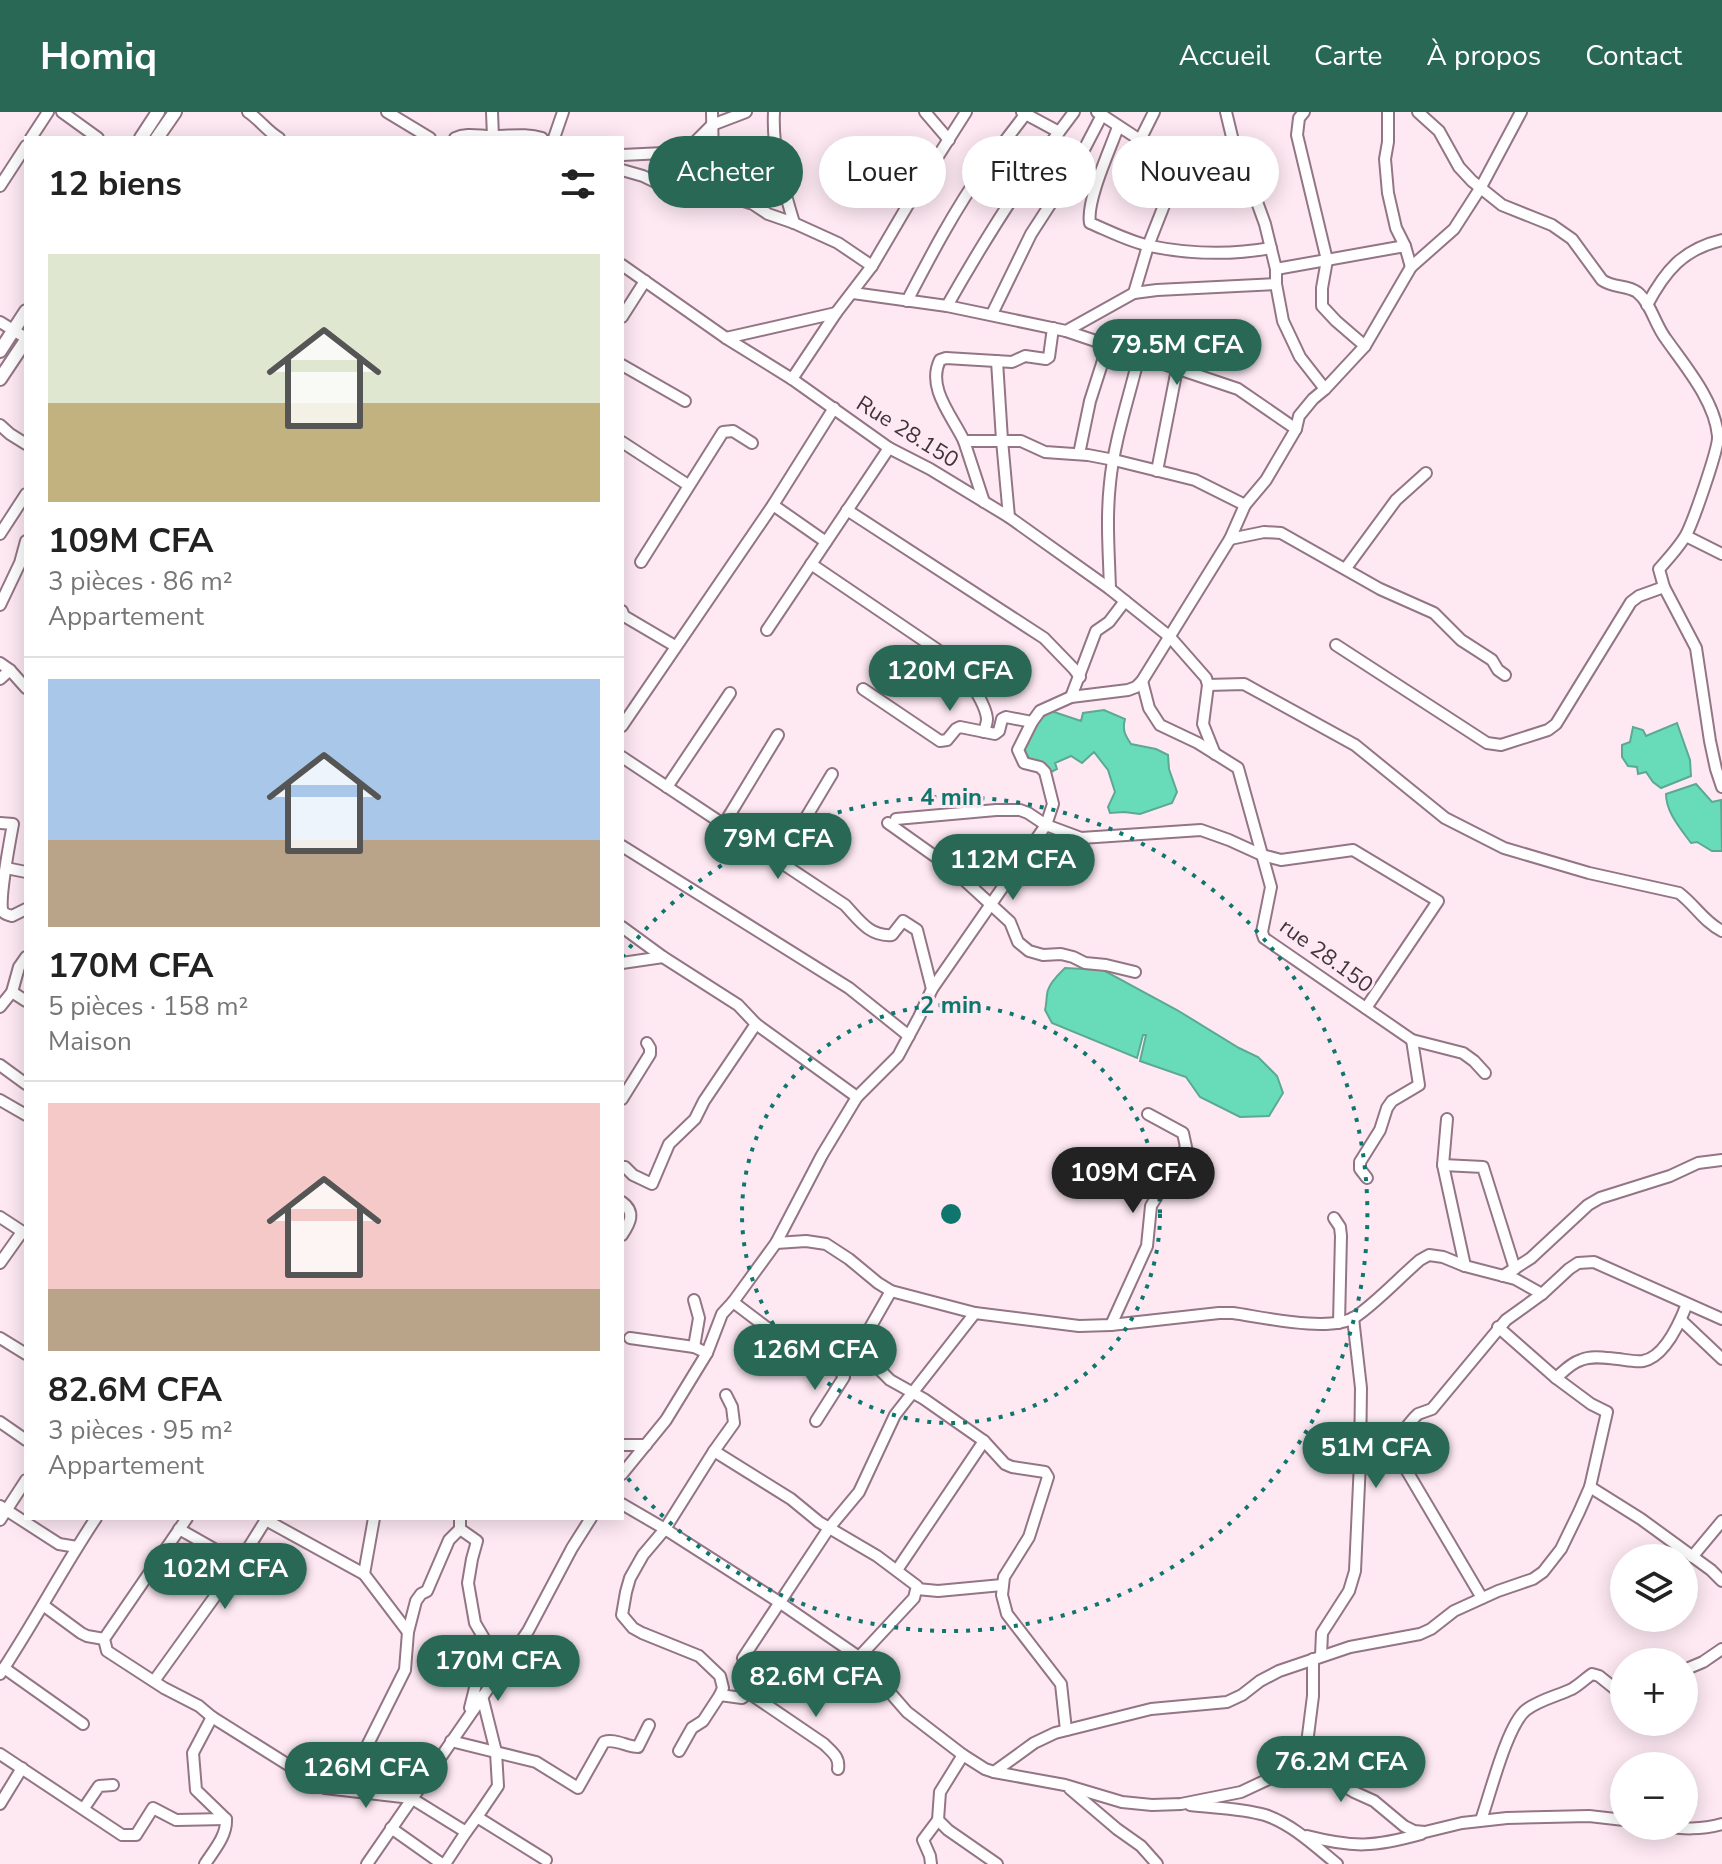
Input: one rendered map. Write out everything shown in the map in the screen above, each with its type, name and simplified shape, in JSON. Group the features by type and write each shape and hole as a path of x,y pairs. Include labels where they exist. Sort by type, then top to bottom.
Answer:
{"main road":[{"path":"142,136 158,112"},
{"path":"158,136 175,112"},
{"path":"0,351 24,314"},
{"path":"0,379 24,342"}],"street":[{"path":"32,136 48,112"},
{"path":"62,112 95,136"},
{"path":"248,112 263,124 271,136"},
{"path":"387,112 427,136"},
{"path":"492,112 493,136"},
{"path":"555,136 563,112"},
{"path":"712,112 712,136"},
{"path":"624,155 685,152 712,125 746,112"},
{"path":"774,112 776,162 794,223"},
{"path":"925,112 949,140"},
{"path":"792,379 872,266 966,112"},
{"path":"947,306 979,249 1039,158 1074,112"},
{"path":"1142,136 1154,112"},
{"path":"1226,112 1232,136"},
{"path":"1304,112 1299,118 1297,135 1327,260 1322,306 1365,346"},
{"path":"1388,112 1385,159 1388,193 1396,228 1411,267"},
{"path":"1418,112 1439,131 1459,167 1472,181 1502,205 1552,225 1572,239 1609,285 1638,293 1661,333 1701,386 1718,418 1719,454 1686,536 1659,569 1664,587 1696,648 1710,741 1722,787"},
{"path":"624,1472 666,1420 707,1353 722,1314 776,1243 822,1155 857,1097 898,1056 932,989 1046,825 1053,804 1045,772 1040,767 1024,763 1018,750 1032,722 1040,711 1071,697 1128,690 1142,681 1230,539 1245,505 1266,480 1296,429 1299,416 1365,346 1411,267 1454,229 1481,187 1521,112"},
{"path":"907,301 952,218 1024,113 1059,132"},
{"path":"992,314 1031,234 1077,163 1100,114 1133,136"},
{"path":"1118,127 1095,191 1090,223 1148,246 1198,252 1251,252 1271,248"},
{"path":"500,136 528,136"},
{"path":"0,186 24,149"},
{"path":"624,171 648,178"},
{"path":"759,208 838,243 872,266"},
{"path":"1134,293 1163,208"},
{"path":"1260,208 1276,269 1283,321 1300,357 1325,389"},
{"path":"1647,305 1673,264 1706,243 1722,240"},
{"path":"1276,269 1405,246"},
{"name":"Rue 28.150","path":"624,266 889,448 1009,517 1110,589 1170,637"},
{"path":"624,314 645,281"},
{"path":"1066,331 1134,293 1276,284"},
{"path":"853,293 992,314 1066,331 1238,389 1296,429"},
{"path":"726,338 836,313"},
{"path":"0,322 24,338"},
{"path":"984,502 964,441 940,396 936,369 940,360 946,358 1014,362 1025,356 1046,359 1049,357 1053,328"},
{"path":"1079,454 1090,401 1108,345"},
{"path":"1110,589 1110,484 1139,356"},
{"path":"997,361 1009,517"},
{"path":"624,366 685,401"},
{"path":"1157,471 1177,369"},
{"path":"624,723 773,505 834,408"},
{"path":"0,425 24,443"},
{"path":"641,562 723,432 733,431 752,443"},
{"path":"964,441 1023,442 1045,452 1114,460 1195,480 1245,505"},
{"path":"624,443 688,485"},
{"path":"767,630 889,448"},
{"path":"1346,568 1396,500 1426,473"},
{"path":"0,534 24,497"},
{"path":"773,505 826,542"},
{"path":"847,510 1044,638 1080,677"},
{"path":"1230,539 1264,532 1281,533 1380,589 1434,613 1453,633 1492,660 1505,675"},
{"path":"1686,536 1722,554"},
{"path":"0,605 24,548"},
{"path":"811,564 954,661 968,677 986,714 984,732"},
{"path":"1336,645 1487,743 1501,745 1548,730 1556,724 1631,602 1664,587"},
{"path":"1071,697 1096,631 1109,622 1125,601"},
{"path":"624,616 675,646"},
{"path":"1170,637 1206,678 1208,685 1244,684 1355,745 1445,818 1504,848 1589,873 1679,893 1702,917 1722,931"},
{"path":"0,679 5,666 24,686"},
{"name":"rue 28.150","path":"1142,681 1149,708 1160,725 1198,743 1238,768 1271,887 1262,932 1264,938 1412,1040"},
{"name":"rue 28.150","path":"1208,685 1203,724 1215,754"},
{"path":"863,689 940,741 947,740 960,727 995,734 1006,717 1032,722"},
{"path":"667,787 730,693"},
{"path":"724,824 778,735"},
{"path":"624,758 845,905 876,934 892,935 903,921 917,930 932,989"},
{"path":"780,861 832,774"},
{"path":"1135,972 1085,963 1061,954 1043,955 1029,951 1018,942 1010,922 950,867 892,821 1020,810 1046,825 1081,838 1201,830 1281,860 1353,850 1438,901 1366,1008"},
{"path":"0,823 13,824 4,844 3,917 24,910"},
{"path":"624,849 849,988 909,1036"},
{"path":"6,868 24,872"},
{"path":"624,928 738,1005 756,1024 857,1097"},
{"path":"624,963 663,957"},
{"path":"0,1007 12,992 24,960"},
{"path":"12,992 24,1000"},
{"path":"624,1168 652,1184 669,1144 695,1119 756,1024"},
{"path":"1367,1178 1360,1169 1360,1162 1380,1130 1387,1108 1392,1101 1419,1085 1412,1040 1463,1053 1485,1073"},
{"path":"624,1096 650,1054 647,1043"},
{"path":"0,1065 24,1083"},
{"path":"0,1100 24,1114"},
{"path":"1111,1325 1147,1246 1151,1206 1186,1147 1183,1133 1148,1114"},
{"path":"1447,1119 1443,1165 1465,1266"},
{"path":"1503,1276 1531,1258 1588,1205 1600,1198 1670,1176 1698,1163 1722,1160"},
{"path":"1443,1165 1483,1167 1515,1269"},
{"path":"624,1203 629,1207 631,1215 624,1232"},
{"path":"0,1217 24,1233 0,1263"},
{"path":"1334,1218 1341,1236 1339,1323"},
{"path":"776,1243 806,1241 826,1244 891,1291 975,1313 1079,1326 1219,1313 1318,1324 1339,1323 1353,1318 1424,1257 1434,1254 1526,1284 1542,1294"},
{"path":"1482,1598 1396,1452 1395,1441 1414,1418 1432,1409 1498,1327 1569,1269 1586,1261 1722,1319"},
{"path":"855,1354 891,1291"},
{"path":"694,1300 699,1318 694,1347"},
{"path":"733,1302 778,1336 795,1338 826,1363 835,1363 845,1354 855,1354 984,1441 1005,1464 1045,1472 1048,1477 1029,1537 1004,1577 1002,1595 1007,1614 1061,1684 1066,1730"},
{"path":"1556,1378 1572,1364 1587,1358 1635,1361 1652,1358 1681,1320 1687,1304"},
{"path":"720,1695 742,1698 749,1693 754,1678 743,1658 829,1528 859,1492 895,1415 975,1313"},
{"path":"1304,1767 1322,1633 1349,1591 1355,1571 1361,1388 1353,1318"},
{"path":"1681,1320 1722,1359"},
{"path":"994,1772 1034,1743 1055,1733 1151,1709 1227,1702 1268,1676 1317,1658 1350,1647 1420,1634 1454,1611 1523,1584 1543,1572 1561,1549 1590,1487 1607,1412 1556,1378 1498,1327"},
{"path":"0,1338 24,1353"},
{"path":"630,1338 694,1347 707,1353"},
{"path":"816,1421 844,1377 835,1363"},
{"path":"679,1751 692,1728 703,1721 720,1695 723,1688 720,1676 705,1660 642,1633 622,1615 630,1578 643,1555 665,1529 734,1423 732,1407 726,1395"},
{"path":"0,1422 24,1439"},
{"path":"897,1570 984,1441"},
{"path":"624,1445 646,1445"},
{"path":"714,1451 791,1499 829,1528 877,1556 917,1586 914,1598 859,1657"},
{"path":"24,1483 2,1512 59,1544 77,1547"},
{"path":"1590,1487 1630,1511 1674,1544"},
{"path":"624,1505 779,1602 859,1657 907,1712 985,1769 1065,1785 1122,1802 1181,1804 1267,1816 1301,1835 1337,1864"},
{"path":"83,1724 2,1671 95,1520"},
{"path":"186,1520 104,1639 107,1651 325,1788 411,1798 466,1832"},
{"path":"154,1681 266,1520"},
{"path":"269,1520 364,1574 408,1632"},
{"path":"364,1574 373,1520"},
{"path":"367,1864 528,1631 590,1520"},
{"path":"1698,1550 1722,1521"},
{"path":"386,1795 383,1775 362,1756 405,1670 408,1632 416,1601 427,1591 449,1540 460,1523 477,1541 468,1583 475,1623 485,1640 469,1714"},
{"path":"179,1529 239,1563"},
{"path":"1698,1561 1722,1581"},
{"path":"917,1589 938,1591 1002,1585"},
{"path":"43,1605 81,1633 104,1639"},
{"path":"1698,1664 1722,1649"},
{"path":"1481,1820 1507,1743 1522,1713 1532,1705 1577,1687 1592,1674 1610,1685"},
{"path":"749,1693 824,1744 839,1762 838,1769"},
{"path":"391,1828 444,1864 477,1817 498,1786 496,1752 482,1696"},
{"path":"205,1864 226,1827 226,1819 196,1790 193,1753 212,1717"},
{"path":"451,1741 536,1762 578,1788 604,1742 609,1740 638,1747 649,1725"},
{"path":"0,1754 122,1835 136,1835 153,1808 176,1820 226,1819"},
{"path":"931,1864 923,1840 938,1820 940,1792 963,1755"},
{"path":"1181,1804 1241,1792 1292,1768 1304,1767 1317,1770 1374,1801 1404,1826 1425,1832"},
{"path":"0,1804 22,1768"},
{"path":"84,1808 99,1786 113,1785"},
{"path":"1065,1785 1141,1846 1157,1864"},
{"path":"1301,1835 1339,1844 1371,1846 1481,1820 1575,1816 1610,1819"},
{"path":"477,1817 546,1860"},
{"path":"938,1820 997,1864"},
{"path":"1698,1828 1722,1824"}],"shaded area":[{"path":"1048,710 1081,721 1083,713 1104,710 1125,719 1125,732 1131,744 1168,755 1177,792 1172,803 1140,814 1110,813 1108,807 1115,792 1108,770 1094,752 1082,763 1071,756 1055,763 1057,769 1051,772 1039,761 1030,761 1022,745"},
{"path":"1677,723 1690,760 1691,776 1661,788 1646,772 1638,774 1637,767 1628,766 1622,757 1622,745 1630,742 1633,727 1643,730 1646,736"},
{"path":"1696,784 1712,802 1721,800 1722,851 1712,851 1697,842 1691,843 1668,807 1666,794"},
{"path":"1065,968 1103,970 1258,1057 1277,1076 1283,1093 1269,1116 1240,1117 1200,1097 1186,1077 1140,1061 1146,1035 1143,1035 1137,1058 1052,1023 1045,1010 1047,992"}]}
